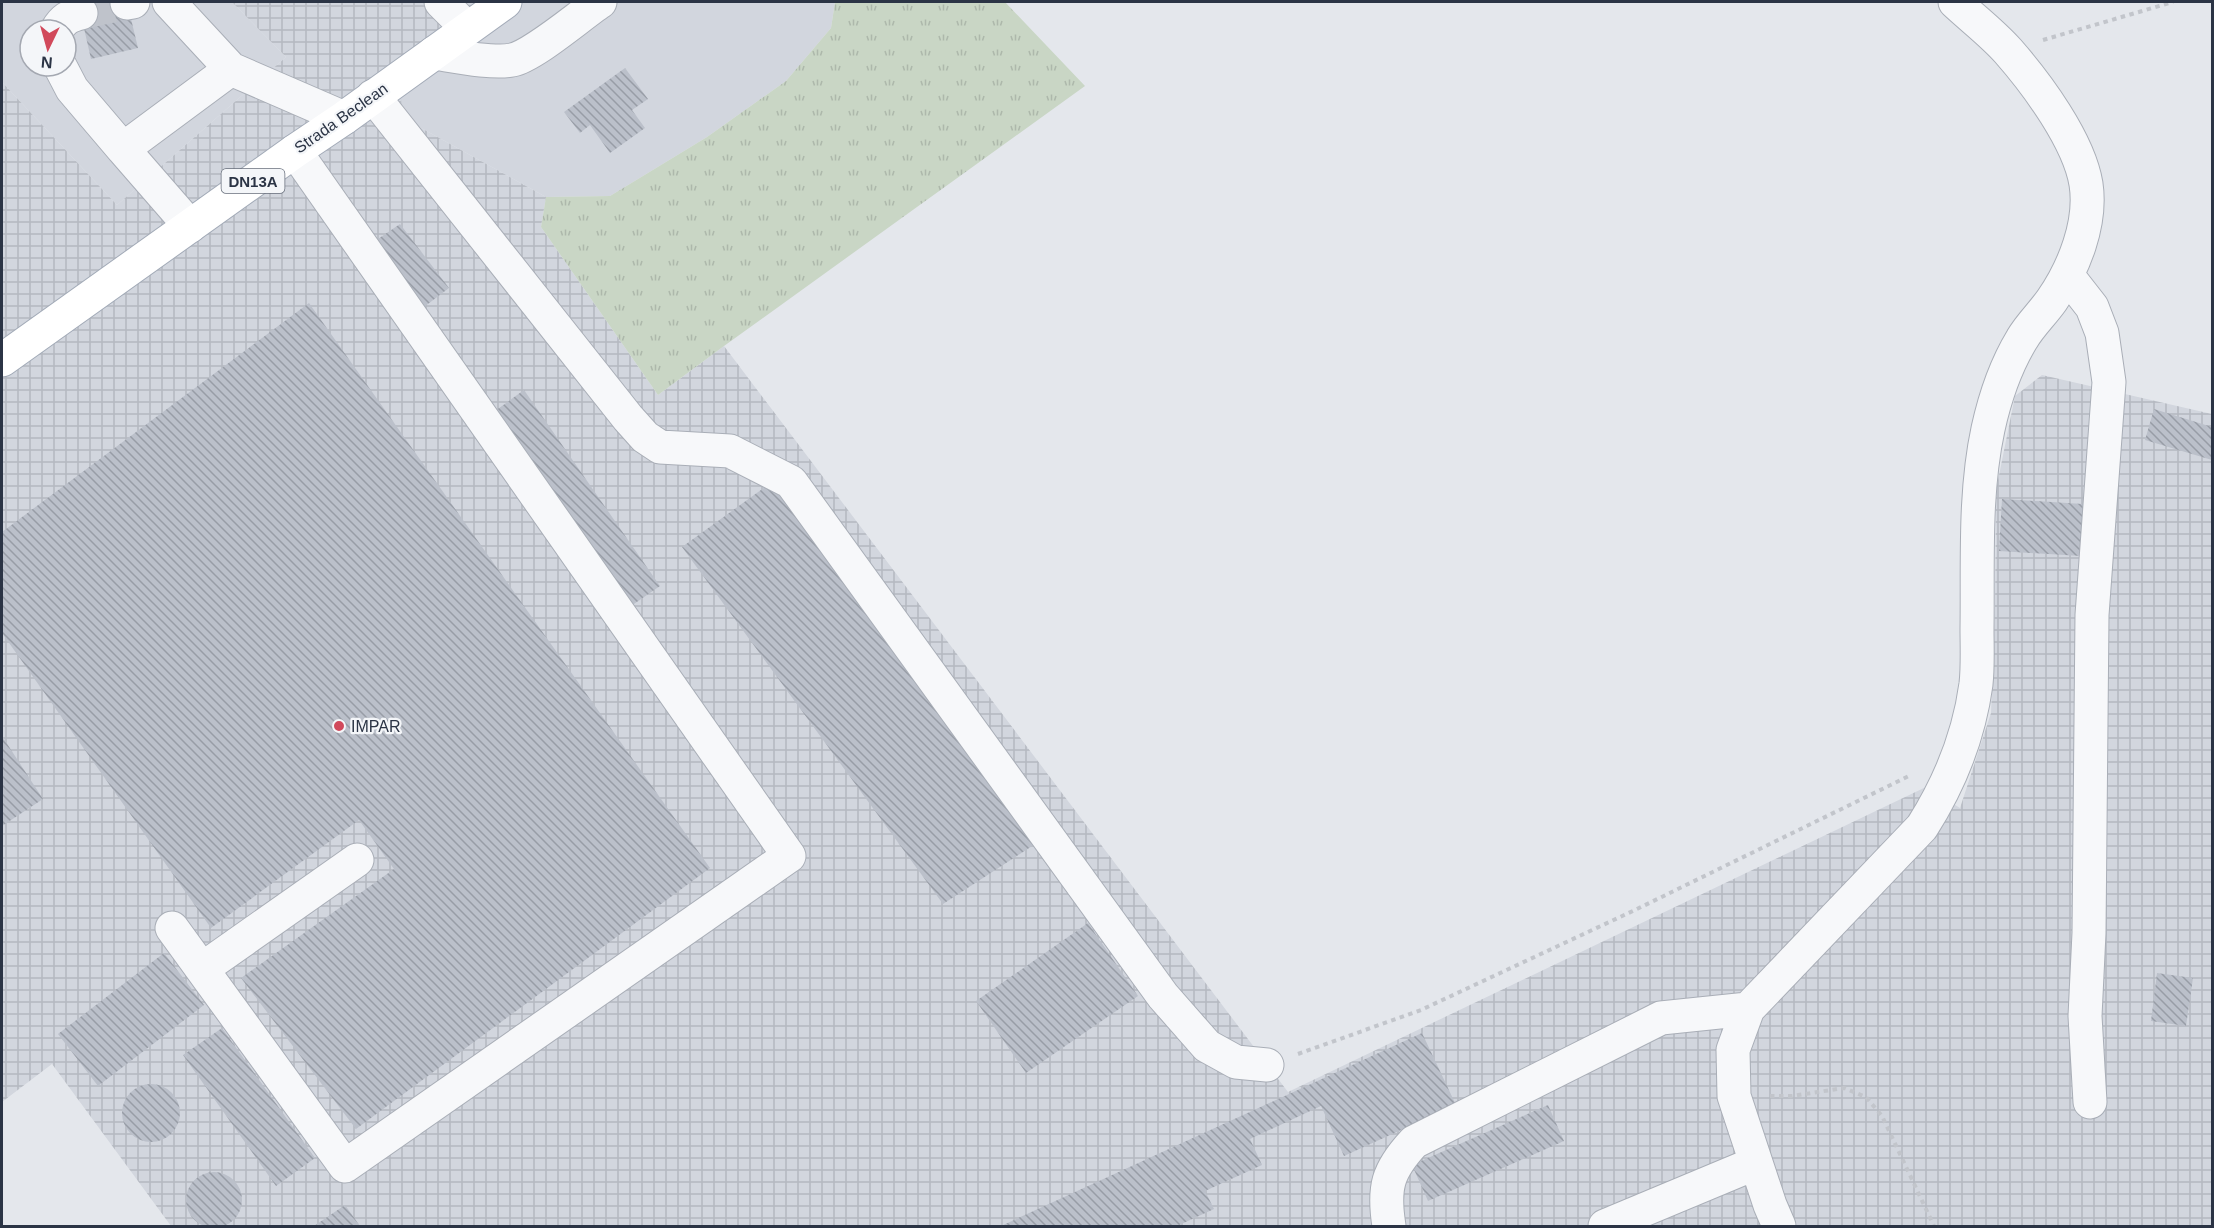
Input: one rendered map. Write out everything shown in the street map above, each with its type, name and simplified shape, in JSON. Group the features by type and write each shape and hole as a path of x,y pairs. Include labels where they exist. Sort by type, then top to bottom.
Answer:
{"main road":[{"name":"Strada Beclean","path":"2,360 505,2"}],"street":[{"path":"169,2 231,69 344,118"},
{"path":"441,2 467,28"},
{"path":"434,53 490,61 512,60 531,52 600,2"},
{"path":"1779,1227 1734,1096 1733,1050 1748,1009 1922,827 1942,795 1961,751 1976,683 1980,483 1988,429 2003,375 2022,338 2052,300 2067,275 2079,244 2085,218 2086,186 2072,141 2008,51 1955,2"},
{"path":"123,149 231,69"},
{"path":"66,78 72,89 190,226"},
{"path":"373,96 645,437 660,447 730,451 791,482 1163,996 1207,1046 1236,1062 1267,1065"},
{"path":"172,928 345,1166 789,856 295,151"},
{"path":"2067,275 2092,308 2102,333 2109,382 2092,615 2089,933 2085,1016 2090,1102"},
{"path":"202,969 357,860"},
{"path":"1389,1227 1385,1201 1389,1177 1399,1157 1414,1142 1660,1018 1748,1009"},
{"path":"1605,1227 1669,1214 1756,1162"}],"path":[{"path":"2008,51 2173,2"},
{"path":"1267,1065 1421,1010 1635,910 1961,751"},
{"path":"1734,1096 1792,1096 1844,1088 1866,1097 1882,1116 1934,1227"}],"shaded area":[{"path":"2,2 232,2 286,57 117,205 2,82"},
{"path":"232,2 523,2 400,89 403,118 546,197 541,227 658,395 724,346 1288,1092 1926,787 1960,808 1991,713 1996,490 2015,396 2042,375 2212,414 2212,1226 171,1226 52,1064 2,1102 2,82 117,205 286,57"},
{"path":"523,2 835,2 831,28 786,81 707,137 610,196 546,197 403,118 400,90"}],"green space":[{"path":"835,2 1005,2 1085,86 658,395 541,227 546,197 610,196 707,137 786,81 831,28"}],"building":[{"path":"78,2 127,2 138,48 91,59"},
{"path":"625,68 648,99 632,110 645,128 610,153 590,125 580,133 564,112"},
{"path":"400,224 449,288 424,307 375,241"},
{"name":"IMPAR","path":"309,303 710,868 356,1129 241,978 394,869 359,820 211,928 2,633 2,532"},
{"path":"524,390 660,586 631,606 495,411"},
{"path":"2154,409 2212,427 2212,460 2145,440"},
{"path":"772,482 1040,841 943,904 682,547"},
{"path":"2002,499 2083,504 2081,556 1999,551"},
{"path":"2,736 43,799 2,826"},
{"path":"1088,923 1138,996 1026,1073 976,1001"},
{"path":"164,953 204,1005 98,1086 58,1034"},
{"path":"2157,973 2193,978 2186,1026 2151,1021"},
{"path":"222,1028 315,1158 276,1186 183,1055"},
{"path":"1422,1033 1456,1105 1344,1156 1321,1106 1250,1139 1262,1165 1205,1191 1214,1209 1177,1226 1001,1226"},
{"path":"145,1084 157,1084 167,1088 176,1097 180,1119 172,1134 157,1142 145,1142 135,1138 126,1129 122,1119 122,1107 126,1097 135,1088"},
{"path":"1548,1105 1564,1141 1428,1201 1412,1165"},
{"path":"209,1172 219,1172 234,1180 240,1189 242,1200 240,1211 234,1220 219,1228 209,1228 198,1223 191,1216 186,1205 186,1195 191,1184 198,1177"},
{"path":"345,1205 360,1226 314,1226"}],"tunnel":[{"path":"81,13 127,3"}],"place":[{"name":"IMPAR","path":"339,726"}]}
